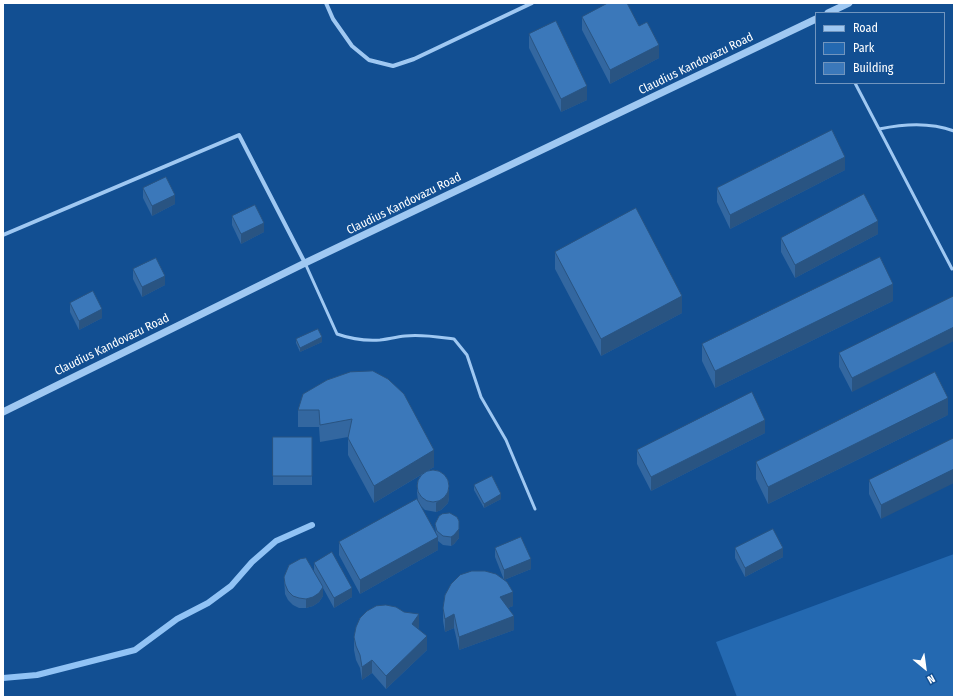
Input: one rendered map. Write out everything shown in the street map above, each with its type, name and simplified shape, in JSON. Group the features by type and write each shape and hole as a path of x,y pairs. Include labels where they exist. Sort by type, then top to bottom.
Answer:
{"street":[{"path":"326,3 333,19 352,46 369,60 394,66 414,59 532,3"},
{"path":"830,12 849,3"},
{"name":"Claudius Kandovazu Road","path":"3,412 305,263 815,19"},
{"path":"3,235 239,134 305,263"}],"lane":[{"path":"856,84 952,269"},
{"path":"879,129 906,124 928,125 954,131"},
{"path":"305,263 337,334 347,338 362,340 380,340 405,336 430,335 454,340 467,355 480,397 506,440 535,509"}],"green space":[{"path":"954,554 954,697 737,697 716,642"}],"building":[{"path":"608,3 627,3 639,26 647,22 659,45 610,70 582,17"},
{"path":"556,21 587,86 561,99 529,34"},
{"path":"832,130 845,157 730,215 717,188"},
{"path":"166,177 175,195 152,206 143,188"},
{"path":"864,194 878,221 795,265 781,238"},
{"path":"255,205 264,223 241,234 232,216"},
{"path":"636,208 682,296 601,339 555,252"},
{"path":"880,257 893,284 715,371 702,344"},
{"path":"156,258 165,276 142,287 133,269"},
{"path":"93,291 102,309 79,321 70,303"},
{"path":"954,296 954,327 852,378 839,353"},
{"path":"318,329 322,337 300,348 296,339"},
{"path":"373,371 388,379 404,394 434,450 374,486 348,438 352,419 320,425 319,410 298,410 303,394 327,380 350,372"},
{"path":"935,372 948,398 768,487 756,462"},
{"path":"752,392 765,420 651,477 637,450"},
{"path":"273,437 312,437 312,476 273,476"},
{"path":"954,438 954,469 881,505 869,480"},
{"path":"430,470 436,470 446,477 449,486 448,492 442,499 436,502 430,502 420,495 417,489 417,483 424,473"},
{"path":"492,476 501,494 484,504 474,485"},
{"path":"417,499 438,537 360,580 339,542"},
{"path":"450,513 457,517 459,521 459,529 451,537 443,536 437,531 435,524 439,516"},
{"path":"773,529 783,548 745,568 735,548"},
{"path":"521,537 531,559 504,570 495,548"},
{"path":"332,552 352,588 334,598 314,563"},
{"path":"306,558 323,587 319,593 306,599 293,596 288,591 284,577 289,565 300,559"},
{"path":"472,571 485,571 496,574 507,582 513,592 500,597 514,616 459,637 454,614 445,619 443,608 445,595 451,584 460,575"},
{"path":"386,605 396,607 404,612 419,614 412,624 427,636 386,676 372,660 362,667 354,637 360,618 367,611 376,606"}],"waterway":[{"path":"3,678 37,675 135,650 177,619 208,603 231,586 252,562 276,541 312,525"}]}
